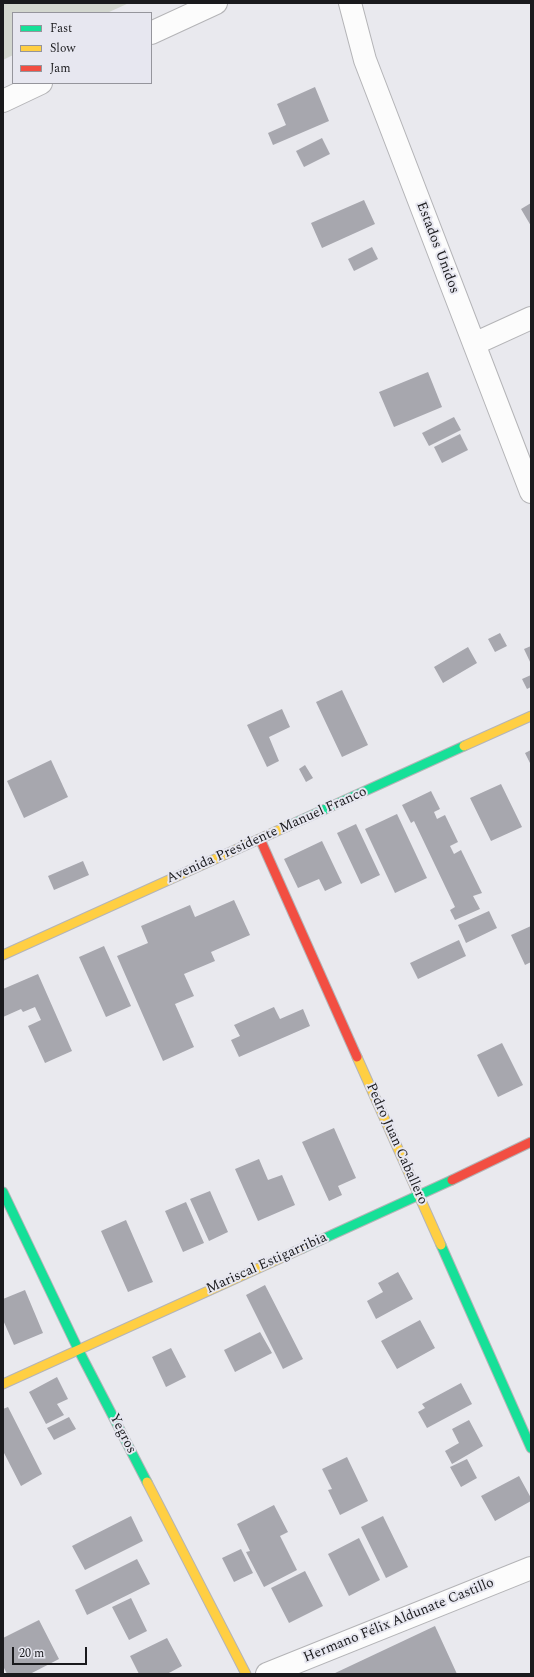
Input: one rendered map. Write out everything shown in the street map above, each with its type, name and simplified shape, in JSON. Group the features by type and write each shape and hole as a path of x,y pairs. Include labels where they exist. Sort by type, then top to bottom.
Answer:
{"street":[{"path":"152,33 216,3"},
{"name":"Estados Unidos","path":"350,3 365,60 531,492"},
{"path":"3,101 39,84"},
{"path":"474,344 531,318"},
{"name":"Avenida Presidente Manuel Franco","path":"3,955 531,716"},
{"name":"Pedro Juan Caballero","path":"260,839 531,1448"},
{"name":"Mariscal Estigarribia","path":"3,1384 419,1196 531,1142"},
{"name":"Yegros","path":"3,1192 78,1349 246,1674"},
{"name":"Hermano Félix Aldunate Castillo","path":"267,1674 531,1568"}],"shaded area":[{"path":"3,3 129,3 109,12 12,12 12,56 3,60"}],"building":[{"path":"315,87 329,121 273,145 268,133 286,125 277,104"},
{"path":"322,138 330,154 304,167 296,151"},
{"path":"364,200 375,224 322,248 311,223"},
{"path":"531,203 531,226 521,209"},
{"path":"372,247 378,259 354,271 348,259"},
{"path":"428,372 442,407 394,427 379,392"},
{"path":"454,417 461,430 429,446 422,433"},
{"path":"460,434 468,450 442,463 434,447"},
{"path":"500,633 507,646 495,652 488,639"},
{"path":"531,646 531,664 524,649"},
{"path":"468,647 477,663 443,683 434,667"},
{"path":"531,675 531,687 527,689 522,679"},
{"path":"342,690 368,745 342,757 316,702"},
{"path":"282,709 290,727 269,737 279,761 267,767 247,725"},
{"path":"531,750 531,765 525,753"},
{"path":"51,760 68,797 24,818 7,781"},
{"path":"305,765 313,778 306,782 299,769"},
{"path":"501,784 522,827 491,841 470,798"},
{"path":"431,791 440,809 434,812 437,819 445,815 458,842 450,846 454,854 461,850 482,893 473,896 480,909 455,920 450,910 455,907 414,821 411,823 402,805"},
{"path":"397,814 427,878 395,893 365,829"},
{"path":"356,824 380,875 361,884 337,833"},
{"path":"322,841 342,883 325,891 319,879 298,888 284,859"},
{"path":"83,861 89,875 54,890 48,876"},
{"path":"234,900 250,935 211,952 215,961 184,974 194,996 175,1004 194,1047 163,1061 117,956 148,943 141,926 190,905 195,917"},
{"path":"489,911 497,928 466,943 458,925"},
{"path":"531,926 531,962 525,965 511,935"},
{"path":"459,940 466,956 418,979 410,963"},
{"path":"104,946 131,1006 106,1017 79,957"},
{"path":"38,974 72,1051 45,1063 28,1026 41,1020 35,1007 23,1012 21,1009 3,1017 3,989"},
{"path":"274,1007 280,1019 303,1009 310,1026 239,1057 231,1040 240,1036 234,1025"},
{"path":"502,1043 523,1085 498,1097 477,1055"},
{"path":"334,1128 356,1178 338,1186 342,1195 329,1201 302,1142"},
{"path":"259,1159 268,1180 282,1175 295,1205 258,1221 235,1169"},
{"path":"210,1191 228,1232 209,1241 190,1199"},
{"path":"186,1202 204,1243 183,1252 165,1211"},
{"path":"126,1220 153,1282 128,1292 101,1231"},
{"path":"398,1272 413,1299 376,1319 367,1301 383,1292 378,1283"},
{"path":"265,1285 303,1359 283,1369 246,1295"},
{"path":"25,1290 43,1333 14,1345 3,1320 3,1299"},
{"path":"420,1320 435,1348 397,1369 381,1341"},
{"path":"260,1332 272,1353 235,1372 224,1350"},
{"path":"171,1348 186,1377 166,1387 152,1357"},
{"path":"57,1377 68,1399 57,1404 64,1415 46,1424 29,1392"},
{"path":"461,1383 472,1404 427,1428 418,1412 425,1408 422,1404"},
{"path":"8,1407 42,1474 21,1486 3,1451 3,1409"},
{"path":"69,1417 76,1429 54,1440 47,1428"},
{"path":"469,1420 483,1446 452,1464 445,1451 459,1443 452,1429"},
{"path":"347,1457 368,1501 340,1515 328,1490 332,1489 322,1469"},
{"path":"467,1459 477,1478 461,1487 450,1467"},
{"path":"519,1476 531,1498 531,1501 495,1521 481,1496"},
{"path":"274,1505 288,1532 280,1536 297,1570 264,1587 246,1552 250,1551 237,1524"},
{"path":"131,1516 143,1541 85,1570 72,1546"},
{"path":"383,1516 408,1567 386,1578 361,1527"},
{"path":"359,1538 380,1580 349,1596 328,1554"},
{"path":"241,1549 253,1573 234,1582 222,1558"},
{"path":"137,1559 150,1584 87,1615 75,1590"},
{"path":"305,1571 323,1606 289,1623 271,1588"},
{"path":"131,1598 147,1631 129,1640 112,1607"},
{"path":"39,1620 59,1659 30,1674 7,1674 3,1666 3,1638"},
{"path":"435,1626 457,1674 333,1674"},
{"path":"167,1638 182,1666 167,1674 139,1674 130,1656"}],"traffic: fast":[{"path":"288,826 464,746"},
{"path":"303,1248 452,1180"},
{"path":"3,1192 78,1349 147,1482"},
{"path":"441,1245 531,1448"}],"traffic: slow":[{"path":"464,746 531,716"},
{"path":"3,955 288,826"},
{"path":"357,1057 441,1245"},
{"path":"3,1384 303,1248"},
{"path":"147,1482 246,1674"}],"traffic: jam":[{"path":"260,839 357,1057"},
{"path":"452,1180 531,1142"}]}
